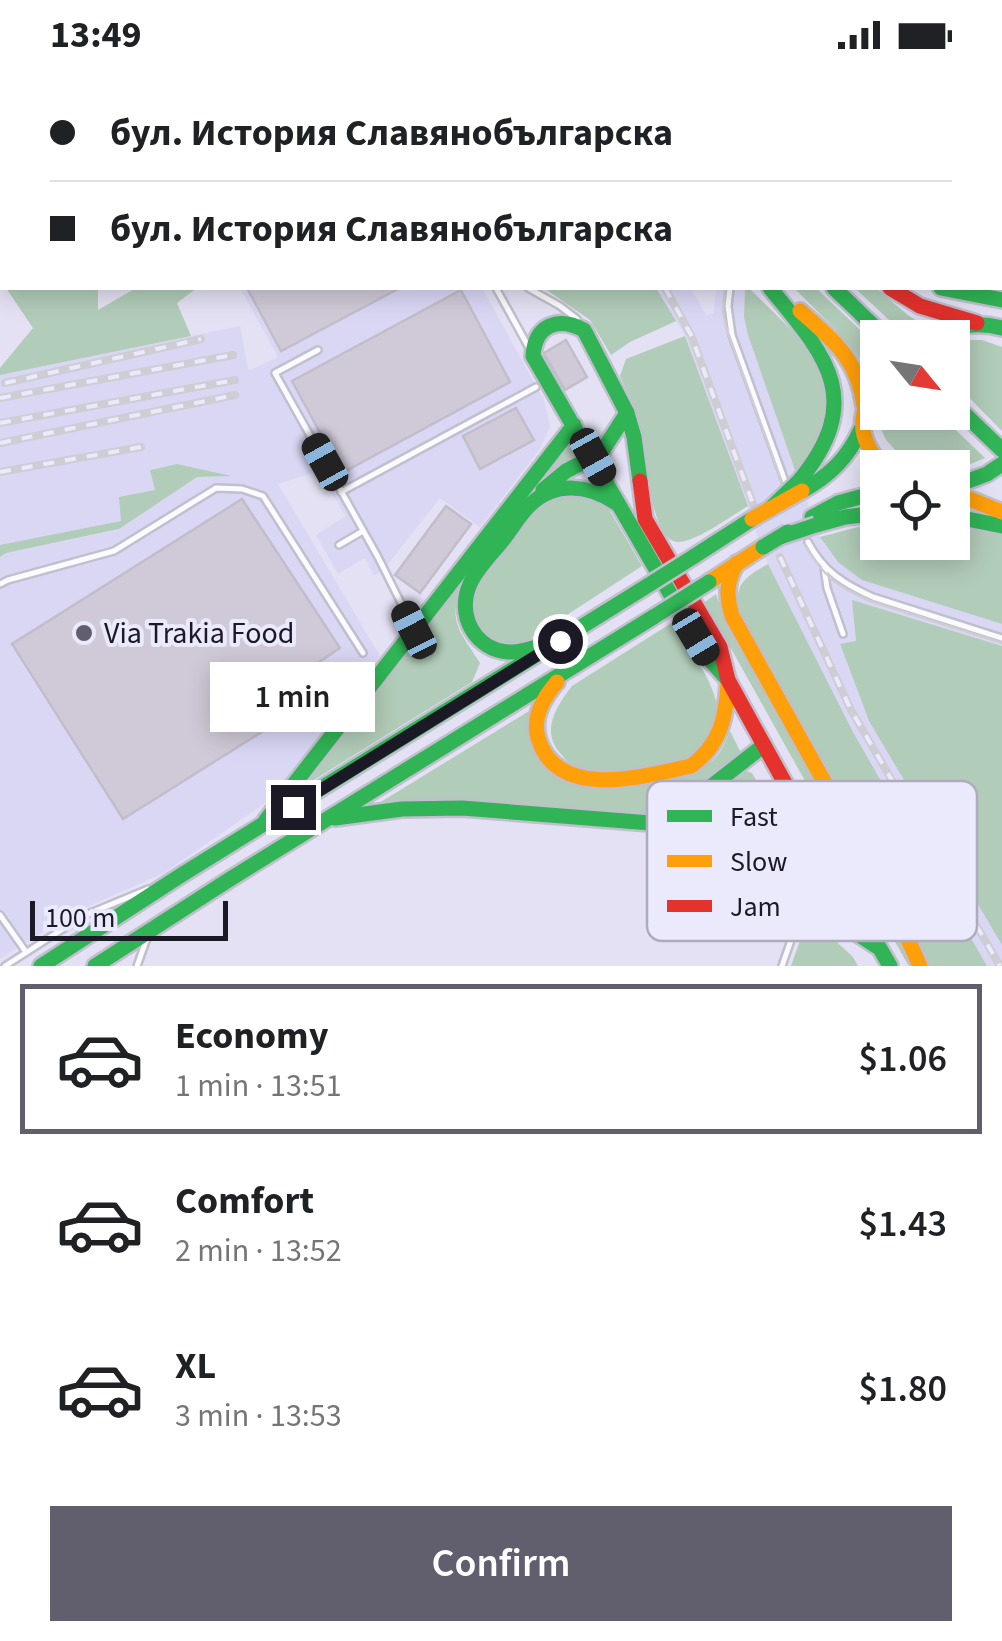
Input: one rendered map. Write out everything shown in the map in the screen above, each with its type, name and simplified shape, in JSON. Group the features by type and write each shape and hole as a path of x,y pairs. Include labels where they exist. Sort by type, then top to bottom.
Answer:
{"main road":[{"path":"41,966 770,509 820,455 830,434 834,410 832,386 821,353 774,290"},
{"path":"774,290 839,346 850,359 860,384"},
{"path":"836,290 867,320"},
{"path":"893,290 942,315 992,324"},
{"path":"951,290 1002,300"},
{"path":"567,672 540,704 536,716 538,739 561,770 583,779 607,781 691,766 702,760 724,729 728,680 709,659 534,356 534,342 548,326 563,322 584,330 628,412 645,519 720,648 728,680 783,781"},
{"path":"560,641 520,651 498,651 477,638 466,618 466,593 473,578 524,512 554,480 601,453 628,412"},
{"path":"970,419 1002,450"},
{"path":"259,828 574,425"},
{"path":"796,485 827,477 851,449 860,430"},
{"path":"970,482 1002,464"},
{"path":"524,512 539,498 568,487 597,491 622,508"},
{"path":"95,966 737,563 838,504 860,497"},
{"path":"970,497 1002,512"},
{"path":"814,521 860,515"},
{"path":"970,520 1002,526"},
{"path":"737,563 726,587 732,616 823,781"},
{"path":"718,781 762,746"},
{"path":"326,820 402,809 462,808 647,823"},
{"path":"870,941 881,948"},
{"path":"877,941 890,966"},
{"path":"908,941 920,966"}],"lane":[{"path":"497,290 534,356"},
{"path":"531,290 571,314 584,330"},
{"path":"730,290 732,335 796,485"},
{"path":"318,350 275,374 414,630"},
{"path":"341,492 536,386"},
{"path":"0,584 114,550 216,488 242,489 264,496 363,653"},
{"path":"339,546 363,531"},
{"path":"808,542 838,580 873,597 1002,638"},
{"path":"824,565 827,588 843,634"},
{"path":"5,966 83,916 183,874"},
{"path":"0,915 26,952"},
{"path":"137,966 149,932"},
{"path":"782,966 791,941"}],"shaded area":[{"path":"241,290 483,290 544,400 550,427 540,449 480,527 440,498 384,569 374,576 365,558 338,574 316,535 345,516 320,471 278,484 380,656 271,799 164,873 71,914 0,959 0,557 118,530 197,477 226,476 177,464 151,469 155,490 122,521 0,545 0,375 240,326 248,369 278,357"},
{"path":"657,290 692,290 706,315 714,313 716,290 745,290 748,335 820,537 838,562 862,580 1002,624 1002,646 853,601 856,641 840,645 869,721 905,781 881,781 768,564 685,336"},
{"path":"977,903 1002,945 1002,966 987,966 973,941 977,941"}],"green space":[{"path":"7,290 98,290 98,310 133,290 194,290 177,303 191,336 0,375 0,368 33,328"},
{"path":"547,290 657,290 676,321 611,355 590,320"},
{"path":"745,290 751,290 796,335 819,369 826,410 822,434 796,473 748,335"},
{"path":"796,290 818,290 860,330 860,359"},
{"path":"857,290 878,290 916,320 889,320"},
{"path":"685,336 748,506 704,533 678,542 668,538 654,509 639,420 620,376 626,359"},
{"path":"970,340 1002,347 1002,431 970,398"},
{"path":"881,430 956,430 985,458 970,464 970,450 895,450"},
{"path":"571,447 578,454 575,459 545,479 464,580 456,615 461,633 480,663 472,682 296,791 560,452"},
{"path":"177,464 231,476 197,477 119,529 0,557 0,545 121,521 119,497 155,490 150,470"},
{"path":"586,494 607,506 642,566 527,641 509,644 493,640 476,619 473,605 475,592 489,566 543,499"},
{"path":"860,526 860,560 970,560 970,526 1002,533 1002,624 862,580 838,562 820,537"},
{"path":"768,564 881,781 831,781 742,616 739,590 752,574"},
{"path":"716,594 725,622 814,781 805,781 705,602"},
{"path":"852,600 1002,646 1002,945 977,903 977,781 905,781 869,721 840,644 856,641"},
{"path":"673,622 716,700 718,720 708,741 694,755 668,765 606,774 575,768 552,737 553,719 566,694 572,686"},
{"path":"534,708 531,741 544,766 556,775 569,782 602,788 647,782 647,818 470,800 371,808"},
{"path":"730,731 742,755 710,781 651,781 707,765 722,749"},
{"path":"746,771 757,781 733,781"},
{"path":"800,941 836,941 858,966 791,966"},
{"path":"895,941 902,941 908,965"},
{"path":"916,941 973,941 987,966 928,966"}],"building":[{"path":"248,290 396,290 281,351"},
{"path":"461,290 510,382 342,473 292,381"},
{"path":"566,340 587,377 565,390 544,353"},
{"path":"516,408 534,440 480,469 463,436"},
{"path":"242,499 340,648 270,695 284,718 123,819 12,644"},
{"path":"446,506 471,524 420,593 395,575"}],"tram line":[{"path":"725,290 726,327 783,485"},
{"path":"805,544 825,572 859,596 1002,643"}],"railway":[{"path":"666,290 691,335 753,504"},
{"path":"5,383 201,339"},
{"path":"0,398 233,355"},
{"path":"0,423 235,380"},
{"path":"0,443 235,395"},
{"path":"0,472 141,447"},
{"path":"780,557 851,710 892,781"},
{"path":"977,926 1000,966"}],"traffic: fast":[{"path":"772,290 808,335 831,379 831,426 799,481"},
{"path":"836,290 867,320"},
{"path":"951,290 1002,300"},
{"path":"640,481 627,413 584,330 565,324 543,330 533,356 683,616 709,659 728,680"},
{"path":"970,326 1002,328"},
{"path":"543,490 566,471 601,453 627,413"},
{"path":"970,419 1002,450"},
{"path":"266,820 574,425"},
{"path":"802,491 837,465 860,430"},
{"path":"970,480 1002,464"},
{"path":"770,509 799,481"},
{"path":"547,644 514,652 497,650 478,638 465,607 470,584 523,513 541,497 573,488 595,492 616,503"},
{"path":"812,517 860,497"},
{"path":"816,525 860,515"},
{"path":"693,557 752,519"},
{"path":"970,520 1002,526"},
{"path":"780,537 816,525"},
{"path":"763,547 788,532"},
{"path":"639,591 693,557"},
{"path":"655,616 709,582"},
{"path":"41,966 639,591"},
{"path":"95,966 655,616"},
{"path":"718,781 763,746"},
{"path":"335,818 402,809 462,808 647,823"},
{"path":"868,941 876,946"},
{"path":"876,941 890,966"}],"traffic: slow":[{"path":"800,311 842,352 860,387"},
{"path":"863,430 870,450"},
{"path":"752,519 802,491"},
{"path":"970,499 1002,512"},
{"path":"709,582 763,547"},
{"path":"737,563 728,589 732,616 824,781"},
{"path":"557,682 540,708 538,738 548,758 563,771 604,780 691,766 709,749 720,730 728,684"},
{"path":"909,941 920,966"}],"traffic: jam":[{"path":"893,290 920,306 977,323"},
{"path":"640,481 645,519 720,647 728,680 784,781"}],"place":[{"name":"Via Trakia Food","path":"84,633"}],"route":[{"path":"293,807 560,641"}]}
